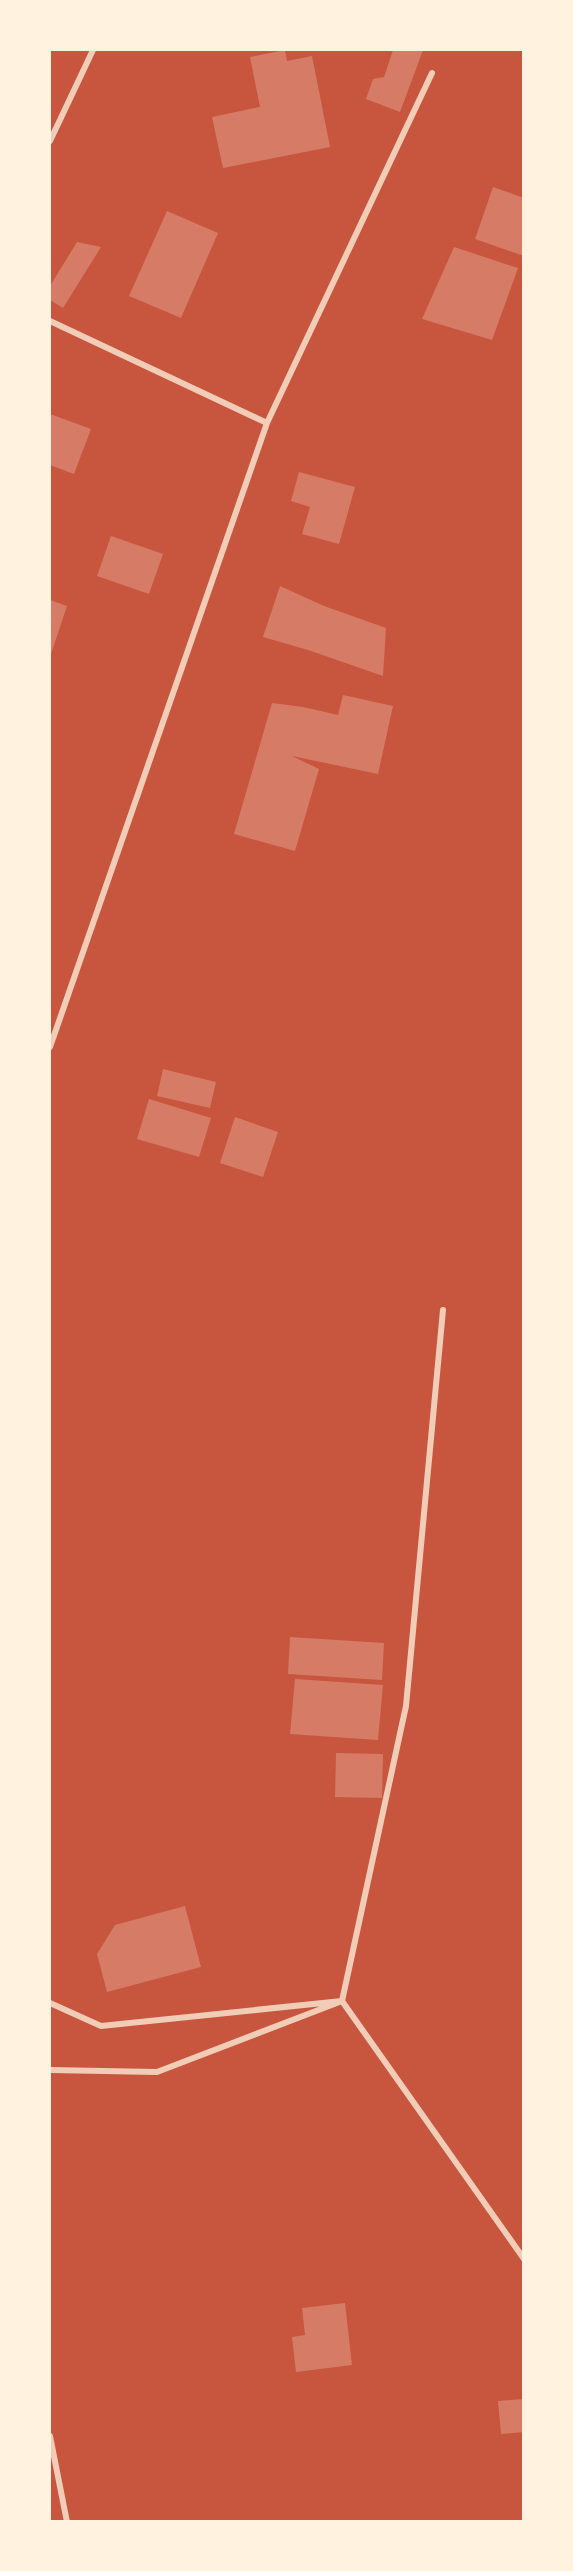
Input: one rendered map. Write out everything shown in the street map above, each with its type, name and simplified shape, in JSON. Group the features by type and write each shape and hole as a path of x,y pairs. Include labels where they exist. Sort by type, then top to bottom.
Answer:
{"street":[{"path":"50,141 93,50"},
{"path":"50,1047 267,423 432,73"},
{"path":"50,321 267,423"},
{"path":"443,1310 406,1706 342,2001 524,2259"},
{"path":"50,2003 101,2026 342,2001"},
{"path":"50,2070 157,2072 342,2001"},
{"path":"50,2436 67,2522"}],"building":[{"path":"285,50 287,61 312,56 330,147 223,168 212,117 260,107 250,57"},
{"path":"393,50 423,50 400,112 366,99 373,79 384,77"},
{"path":"493,187 524,198 524,256 475,239"},
{"path":"167,211 218,233 181,318 129,296"},
{"path":"77,242 101,247 63,308 50,300 50,286"},
{"path":"454,247 518,268 492,340 422,319"},
{"path":"50,414 91,429 74,474 50,465"},
{"path":"299,472 355,487 339,544 302,534 310,507 291,501"},
{"path":"111,536 163,554 149,594 97,576"},
{"path":"280,586 324,606 386,628 383,676 263,637"},
{"path":"50,600 67,606 50,657"},
{"path":"343,695 393,706 378,774 292,756 319,769 295,851 234,834 272,703 338,715"},
{"path":"163,1069 216,1082 210,1108 157,1096"},
{"path":"149,1099 211,1118 199,1157 137,1139"},
{"path":"235,1117 278,1132 263,1177 220,1163"},
{"path":"290,1637 384,1643 382,1680 288,1674"},
{"path":"295,1679 383,1685 378,1740 290,1734"},
{"path":"336,1753 383,1754 382,1798 335,1797"},
{"path":"185,1906 201,1967 107,1992 97,1954 115,1925"},
{"path":"345,2303 352,2365 296,2372 292,2337 305,2335 302,2308"},
{"path":"524,2399 524,2432 501,2434 498,2401"}]}
